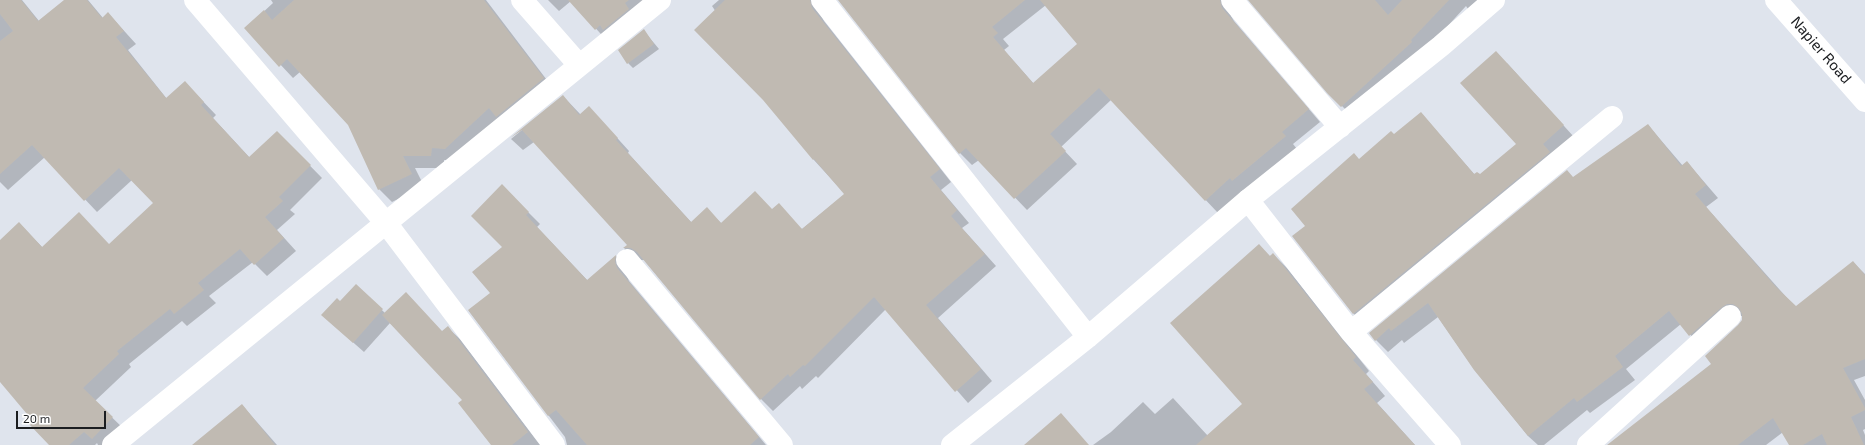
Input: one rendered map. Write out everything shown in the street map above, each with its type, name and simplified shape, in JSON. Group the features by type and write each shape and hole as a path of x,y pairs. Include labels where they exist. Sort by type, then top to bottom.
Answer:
{"street":[{"path":"195,0 386,223 554,445"},
{"path":"522,0 579,65"},
{"path":"113,445 660,0"},
{"path":"822,0 1088,337"},
{"path":"1232,0 1340,127"},
{"path":"952,445 1088,337 1248,200 1441,46 1494,0"},
{"name":"Napier Road","path":"1776,0 1865,101"},
{"path":"1351,332 1612,117"},
{"path":"1248,200 1351,332 1450,445"},
{"path":"627,260 782,445"},
{"path":"1588,445 1730,316"}],"building":[{"path":"0,0 21,0 38,21 64,0 87,0 102,18 108,12 124,31 116,37 166,98 185,81 204,102 201,105 249,157 277,131 311,165 279,197 283,201 265,217 284,238 254,265 240,249 198,283 204,290 174,314 170,309 117,351 119,354 83,388 113,417 92,439 84,432 69,445 49,445 28,423 32,420 0,382 0,240 19,222 42,247 79,212 109,244 153,203 119,168 84,201 32,145 0,174 0,41 13,31 0,14"},
{"path":"294,0 484,0 544,78 496,117 489,108 445,149 432,148 431,156 403,156 412,174 378,190 348,125 287,59 279,67 244,28 264,10 272,20"},
{"path":"568,0 629,0 625,3 629,9 603,30 600,25 595,30"},
{"path":"725,0 810,0 812,8 940,169 930,177 957,210 951,216 985,254 926,305 981,369 955,392 874,297 805,366 803,365 790,377 788,374 760,400 637,252 631,248 623,248 627,245 522,130 510,138 563,95 579,115 589,106 618,138 616,140 691,222 707,207 721,223 755,191 772,209 779,203 802,229 844,194 814,159 813,160 763,100 694,30"},
{"path":"838,0 1025,0 992,27 998,33 993,37 1033,83 1077,44 1040,0 1220,0 1222,8 1309,109 1282,132 1286,136 1232,181 1230,178 1205,201 1099,88 1050,134 1066,151 1014,199 966,148 959,154"},
{"path":"1248,0 1375,0 1388,15 1402,0 1449,0 1411,40 1412,42 1341,107 1327,93"},
{"path":"644,29 654,44 627,64 618,50"},
{"path":"1496,51 1564,125 1543,144 1550,152 1353,314 1292,236 1305,226 1291,209 1354,153 1359,159 1391,131 1394,134 1421,112 1474,174 1477,172 1480,174 1516,144 1460,83"},
{"path":"1648,124 1681,166 1687,161 1706,185 1695,194 1775,286 1796,306 1853,261 1865,275 1865,359 1843,368 1865,408 1865,410 1851,417 1864,445 1827,445 1822,434 1803,445 1789,445 1773,418 1738,445 1607,445 1711,364 1705,356 1742,320 1742,314 1739,308 1733,304 1727,304 1722,307 1689,336 1669,311 1615,356 1623,367 1577,402 1574,398 1528,436 1474,370 1428,303 1391,331 1389,328 1375,341 1369,333 1567,170 1573,177"},
{"path":"502,184 529,212 526,215 587,280 616,255 615,262 617,268 759,437 750,445 587,445 556,410 548,416 468,310 490,293 472,272 502,247 471,216"},
{"path":"1259,244 1270,256 1273,253 1356,357 1353,360 1373,382 1364,389 1415,445 1196,445 1242,404 1170,323"},
{"path":"356,284 383,309 353,343 321,315 337,298 340,301"},
{"path":"406,292 442,331 448,326 528,432 512,445 491,445 458,403 462,400 382,315"},
{"path":"242,404 275,445 192,445"},
{"path":"1061,413 1089,445 1024,445"}]}
